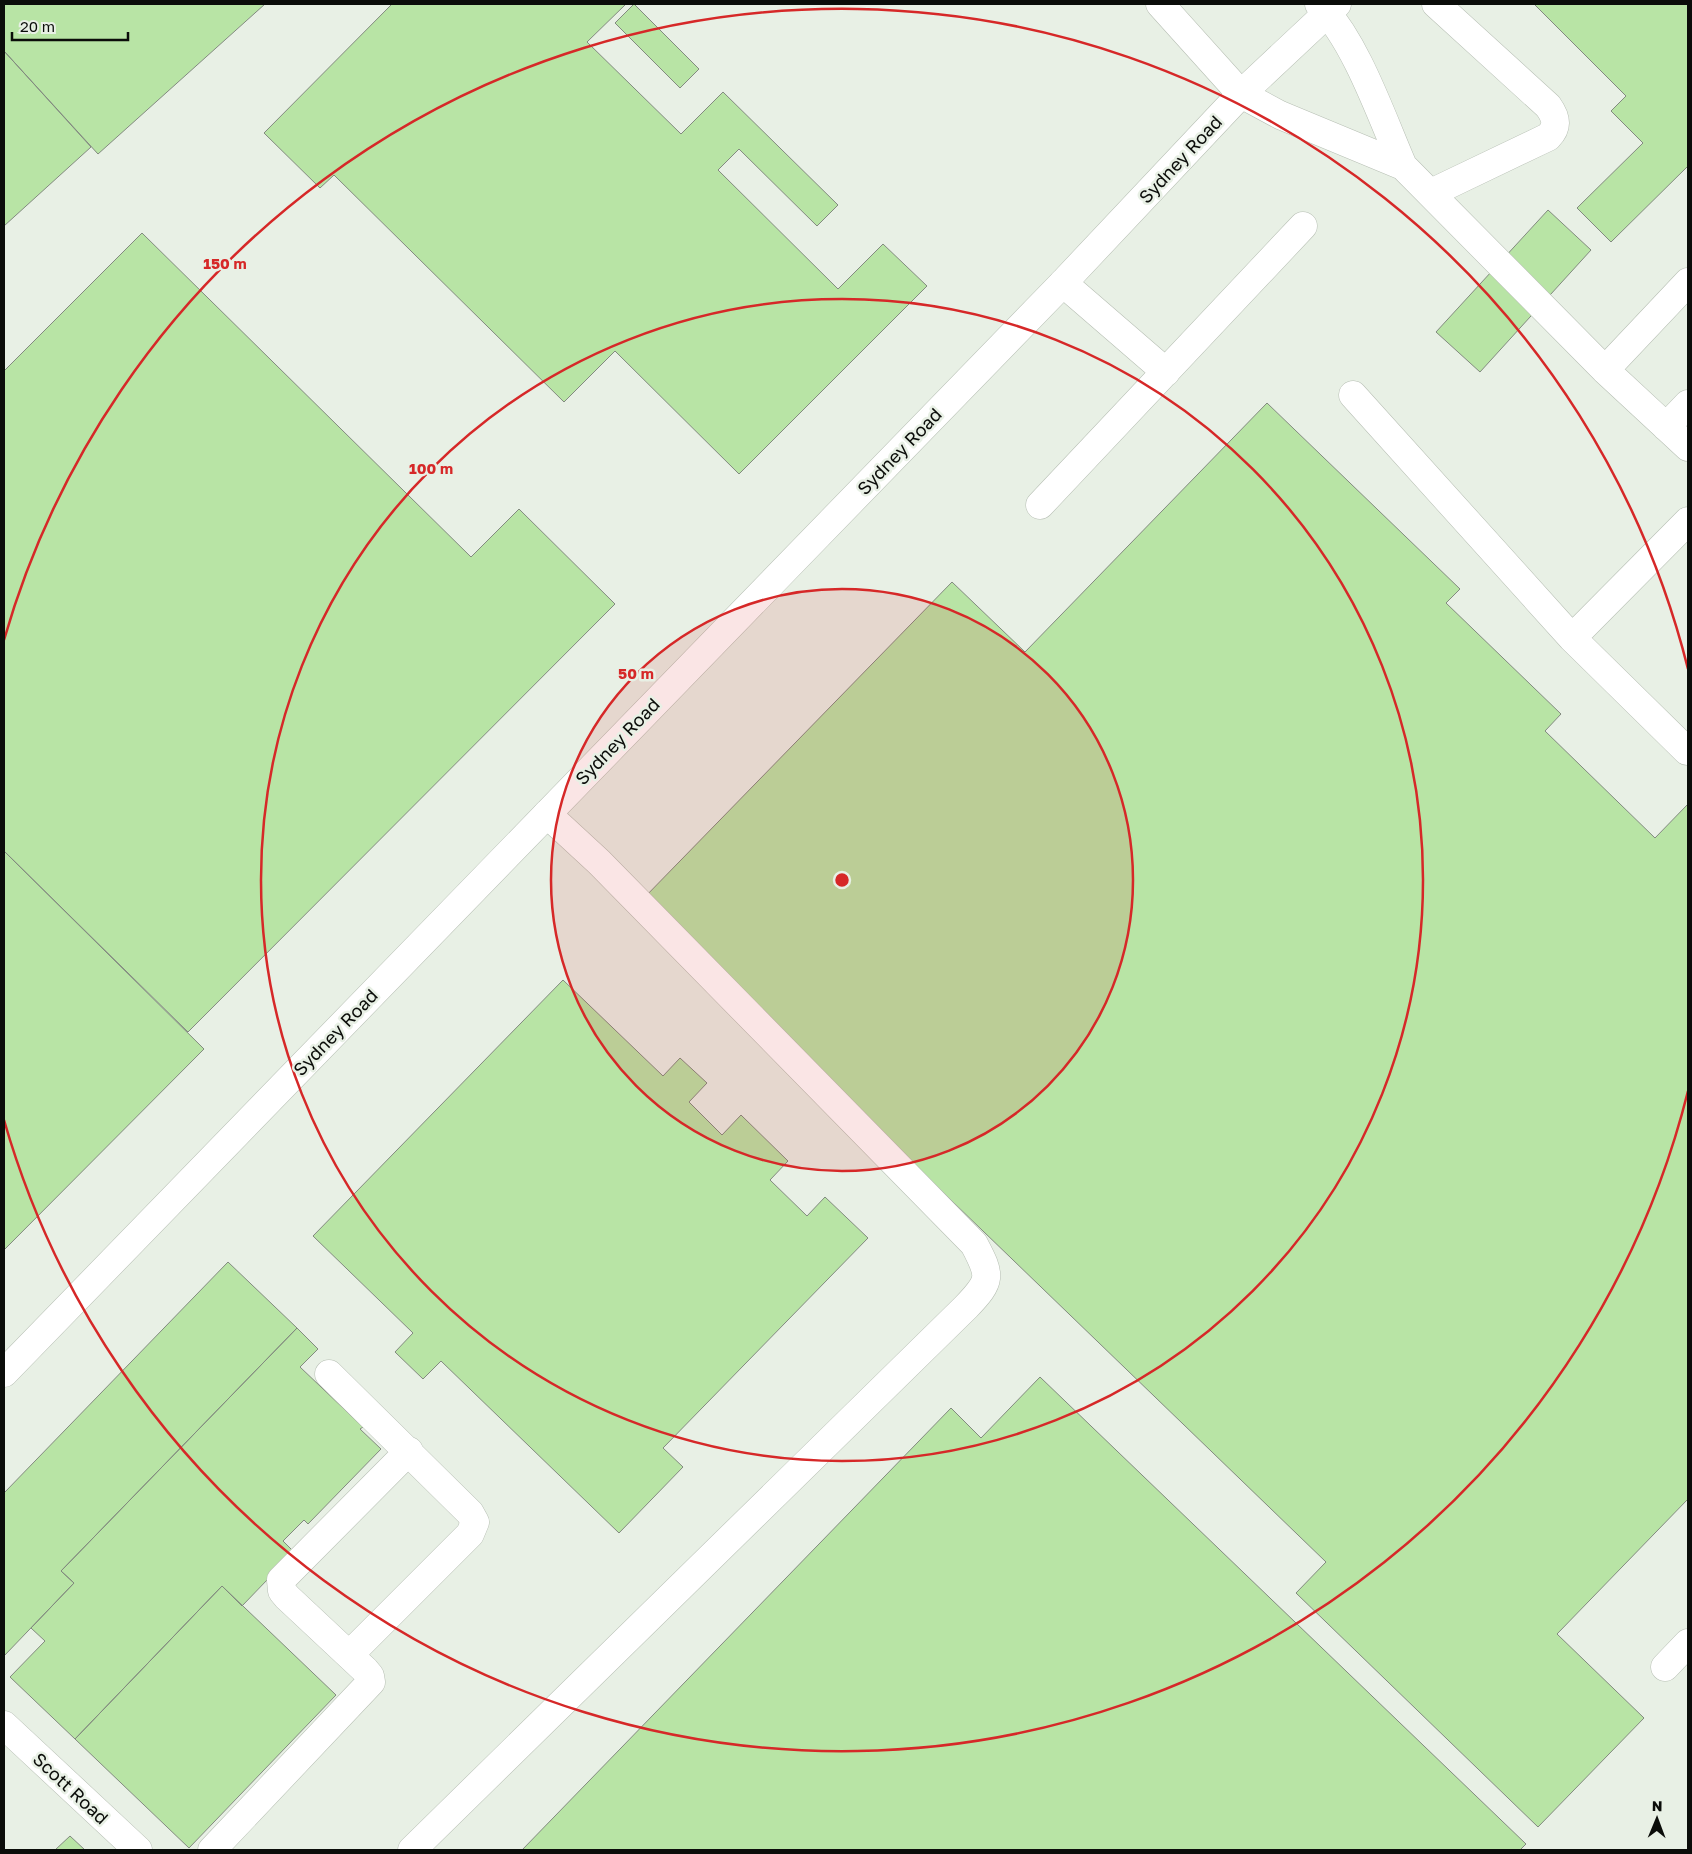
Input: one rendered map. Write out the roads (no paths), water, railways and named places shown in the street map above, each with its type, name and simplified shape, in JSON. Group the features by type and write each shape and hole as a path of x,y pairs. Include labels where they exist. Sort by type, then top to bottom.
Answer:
{"main road":[{"path":"1160,4 1241,94 1280,115 1403,166 1605,370 1688,447"},
{"path":"1431,193 1548,136 1554,132 1556,123 1555,116 1548,106 1436,4"},
{"path":"1328,7 1363,73 1403,166"},
{"name":"Sydney Road","path":"4,1373 1063,283 1241,94 1328,7"},
{"path":"1040,505 1303,226"},
{"path":"1605,370 1688,282"},
{"path":"1063,283 1166,372"},
{"path":"1353,395 1572,638 1687,751"},
{"path":"1666,427 1688,404"},
{"path":"1572,638 1688,521"},
{"path":"412,1850 984,1289 987,1268 974,1244 599,862 547,814"},
{"path":"330,1374 409,1450 470,1513 474,1522 474,1528 349,1655"},
{"path":"212,1850 371,1682 370,1676 287,1597 282,1591 281,1580 409,1450"},
{"path":"1666,1667 1688,1643"},
{"name":"Scott Road","path":"4,1725 138,1850"}]}
